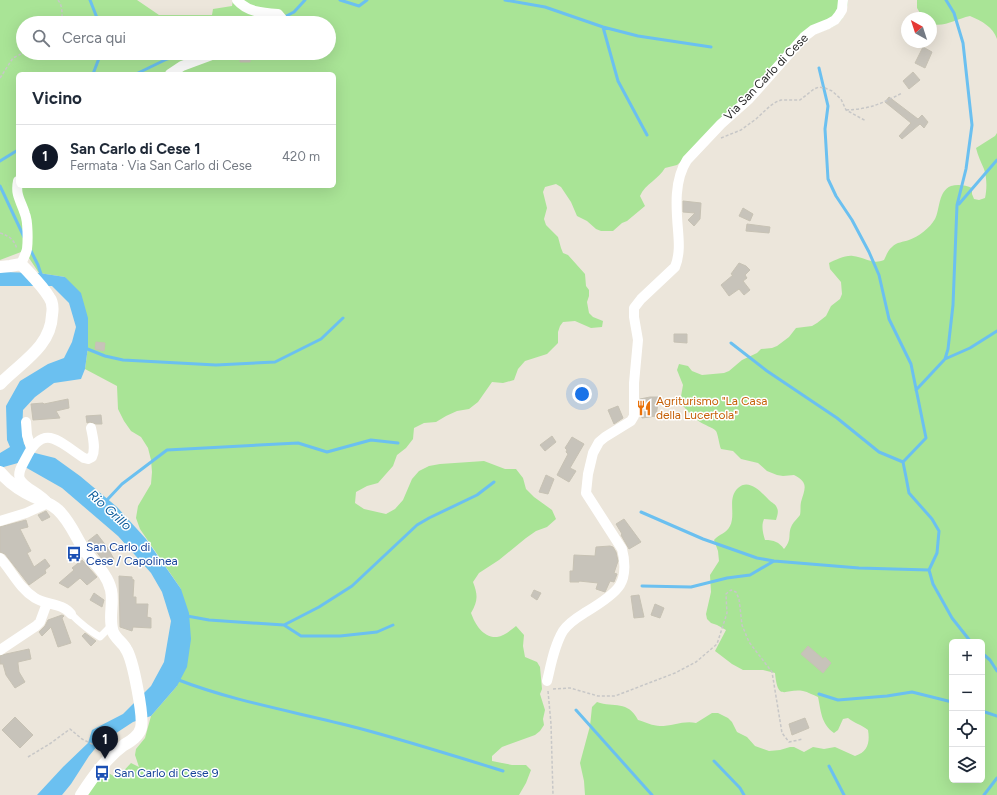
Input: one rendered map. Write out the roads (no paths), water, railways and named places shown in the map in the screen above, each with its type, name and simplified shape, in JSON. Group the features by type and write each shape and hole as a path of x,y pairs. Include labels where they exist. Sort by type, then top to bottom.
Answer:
{"street":[{"path":"237,0 242,6 254,11 278,14 280,16"},
{"name":"Via San Carlo di Cese","path":"547,681 555,652 563,631 574,619 600,603 620,585 624,570 624,557 618,540 586,493 588,474 593,454 599,442 631,421 634,416 634,384 638,340 634,308 641,299 675,267 678,260 679,240 676,205 680,172 687,160 748,99 804,36 813,30 828,24 839,15 842,10 843,0"},
{"path":"173,72 182,66 198,60"},
{"path":"17,188 17,194 20,205 26,215 27,250 24,267"},
{"path":"0,267 24,267 49,296 53,308 51,329 44,342 0,384"},
{"path":"26,422 27,435 31,448"},
{"path":"81,795 114,753 134,738 141,729 142,719 134,666 126,648 117,639 113,631 113,602 110,587 105,575 84,549 58,510 40,495 22,483 19,475 31,448 39,440 44,438 54,439 84,458 88,459 92,457 94,454 94,447 91,428"},
{"path":"0,472 17,487 48,503"},
{"path":"0,521 26,513 48,503"},
{"path":"73,557 84,549"},
{"path":"0,558 23,588 36,599 65,608 82,625 89,628 100,637 112,623"},
{"path":"0,650 40,622 46,603"}],"water":[{"name":"Rio Grillo","path":"0,272 39,273 65,277 81,293 88,318 88,347 85,369 81,379 54,383 35,397 23,410 22,434 24,444 35,453 55,458 80,476 117,507 146,539 181,589 189,613 191,639 187,667 177,686 151,716 133,722 98,745 62,795 37,795 88,743 92,730 123,714 151,686 164,662 171,621 162,592 151,573 118,536 62,488 18,463 0,468 0,453 10,447 7,440 6,406 20,381 48,364 64,358 72,342 76,327 69,303 52,286 0,286"}],"waterway":[{"path":"90,0 96,16"},
{"path":"286,16 294,12 305,0"},
{"path":"340,0 359,6 367,0"},
{"path":"505,0 545,7 603,27 638,36 711,47"},
{"path":"945,359 948,349 953,305 957,205 966,169 972,125 963,43 954,13 946,0"},
{"path":"603,27 618,81 647,135"},
{"path":"94,72 98,60"},
{"path":"140,72 165,60"},
{"path":"819,68 828,106 825,129 828,179 836,196 852,220 869,252 879,275 889,319 911,364 926,438 903,462 909,493 932,519 939,531 937,553 929,570 933,584 952,618 969,639"},
{"path":"0,161 16,151"},
{"path":"959,204 997,160"},
{"path":"0,186 24,237"},
{"path":"30,249 42,277"},
{"path":"85,348 105,356 123,360 216,365 275,362 321,339 343,318"},
{"path":"916,390 945,359 970,348 997,331"},
{"path":"731,343 767,371 837,418 879,452 903,462"},
{"name":"Rio Grillo","path":"106,501 122,484 167,450 298,443 327,452 371,440 398,443"},
{"path":"187,616 209,620 284,625 319,607 352,586 417,525 477,495 494,482"},
{"path":"641,512 703,539 757,558 774,561 859,568 929,570"},
{"path":"642,586 691,587 727,578 750,575 774,561"},
{"path":"284,625 301,636 340,636 377,632 393,625"},
{"path":"985,656 990,660 997,671"},
{"path":"176,679 221,694 376,733 503,771"},
{"path":"819,694 838,700 887,696 912,692 949,701"},
{"path":"576,710 652,795"},
{"path":"985,712 997,716"},
{"path":"714,761 740,788 744,795"},
{"path":"829,766 844,795"},
{"path":"984,795 997,778"}],"place":[{"name":"Agriturismo \"La Casa della Lucertola\"","path":"644,408"},
{"name":"San Carlo di Cese / Capolinea","path":"74,554"},
{"name":"San Carlo di Cese 1","path":"105,759"},
{"name":"San Carlo di Cese 9","path":"102,773"}]}
